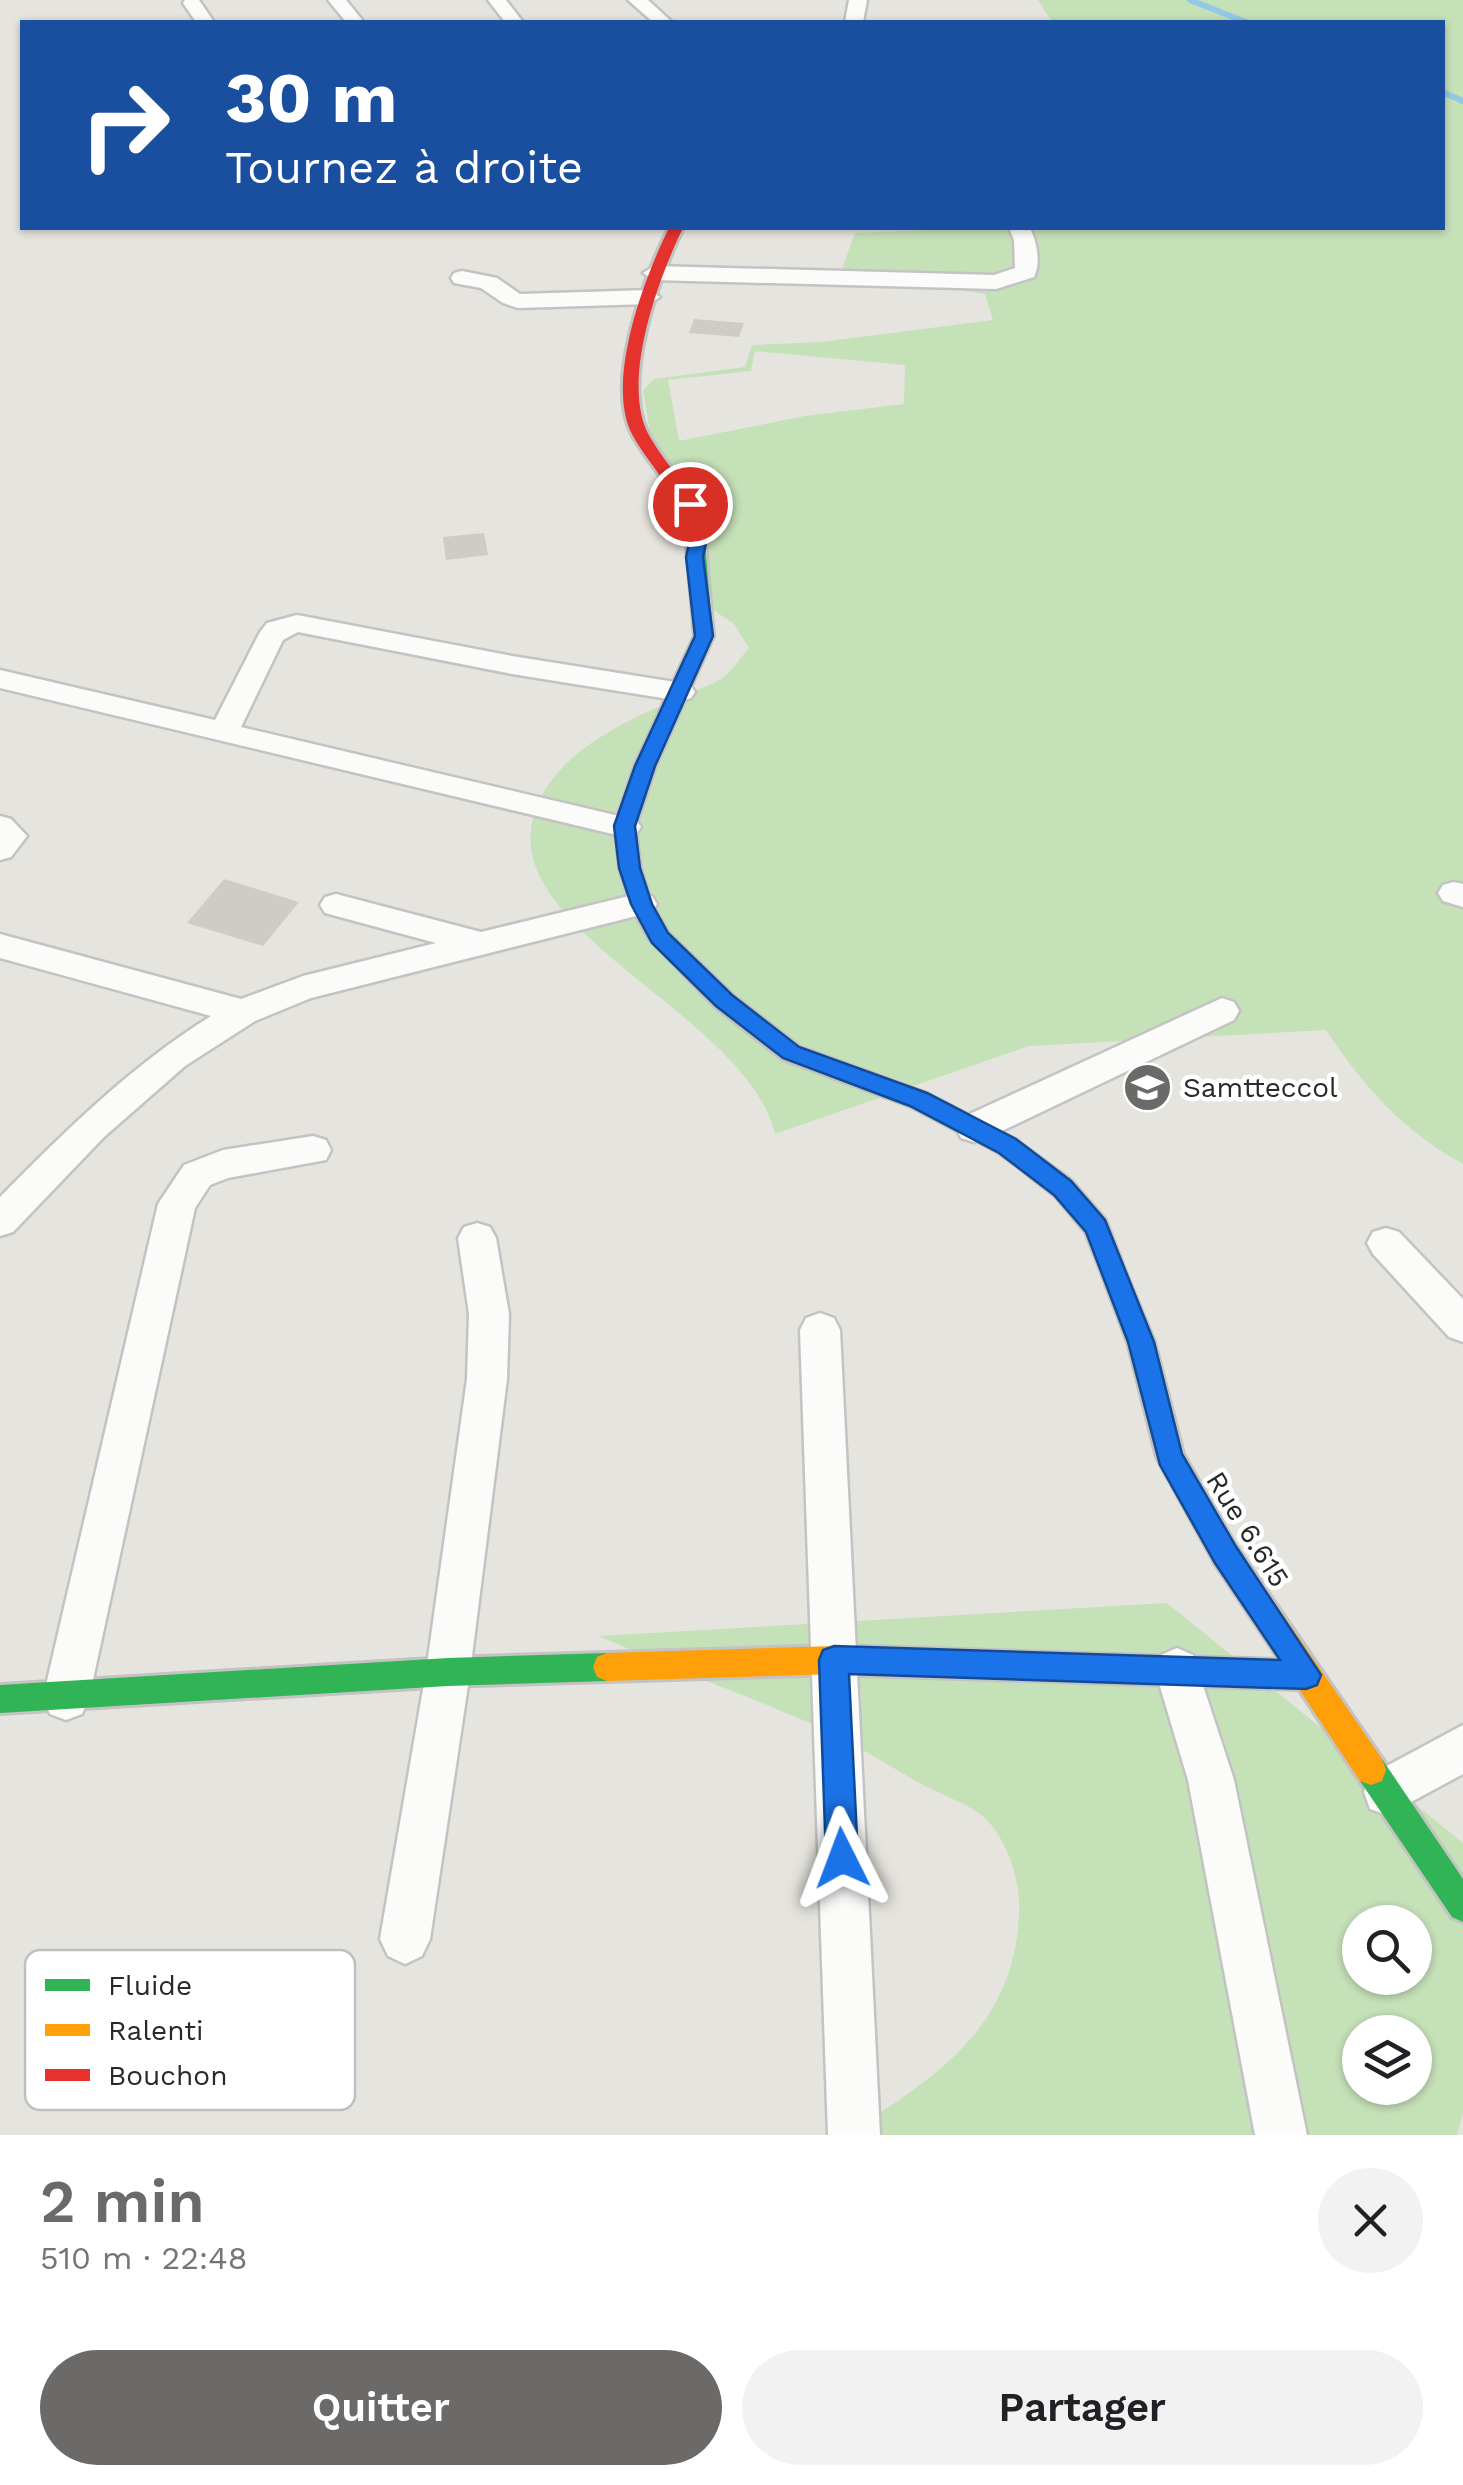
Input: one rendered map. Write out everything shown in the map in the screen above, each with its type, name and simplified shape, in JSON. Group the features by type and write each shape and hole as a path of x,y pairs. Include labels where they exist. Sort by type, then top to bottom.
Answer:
{"street":[{"path":"337,0 352,20"},
{"path":"497,0 512,20"},
{"path":"638,0 661,20"},
{"path":"192,3 203,20"},
{"path":"0,679 624,826 645,766 704,636 695,557 700,534 690,504 630,411 632,370 654,273 675,230"},
{"path":"654,273 996,282 1026,272 1029,262 1020,230"},
{"path":"462,278 496,286 505,297 518,301 650,298"},
{"path":"224,732 270,638 277,628 296,623 512,666 681,692"},
{"path":"0,826 11,836 0,849"},
{"name":"Rue 6.615","path":"624,826 630,868 642,904 660,938 724,1001 791,1052 918,1100 1007,1146 1062,1188 1096,1227 1141,1342 1170,1457 1225,1554 1463,1906"},
{"path":"0,1221 91,1127 173,1057 242,1012 304,988 642,904"},
{"path":"336,905 478,943"},
{"path":"0,946 242,1012"},
{"path":"974,1128 1222,1011"},
{"path":"66,1698 178,1204 197,1176 223,1164 313,1150"},
{"path":"405,1938 448,1672 487,1378 489,1314 477,1238"},
{"path":"1386,1243 1463,1325"},
{"path":"820,1330 854,2135"},
{"path":"0,1698 66,1698 448,1672 834,1660 1306,1675"},
{"path":"1177,1670 1211,1780 1281,2135"},
{"path":"1388,1792 1463,1748"}],"green space":[{"path":"1038,0 1463,0 1463,1164 1421,1137 1386,1106 1326,1030 1029,1046 775,1134 754,1090 719,1048 583,933 550,894 532,853 536,809 561,769 619,726 720,680 749,648 734,624 709,607 703,545 716,523 718,506 654,456 643,390 654,379 745,367 752,345 821,342 993,320 985,294 841,272 855,233 1445,230 1445,20 1051,20","holes":["755,351 905,365 904,404 805,416 679,441 668,380 751,371"]},
{"path":"1167,1603 1463,1843 1463,2113 1457,2135 846,2135 938,2071 985,2020 1002,1989 1014,1954 1018,1890 1002,1842 989,1822 975,1811 839,1737 599,1636"}],"building":[{"path":"694,319 744,323 739,337 689,333"},
{"path":"484,533 488,555 446,560 443,537"},
{"path":"224,879 299,902 263,946 187,923"}],"waterway":[{"path":"1190,0 1241,20"},
{"path":"1445,93 1463,101"}],"traffic: fast":[{"path":"696,545 704,636 645,766 625,827 630,868 641,904 660,938 724,1001 791,1053 919,1100 1007,1146 1063,1188 1096,1227 1118,1284"},
{"path":"0,1699 448,1672 607,1667"},
{"path":"1371,1770 1463,1906"}],"traffic: slow":[{"path":"1118,1284 1141,1342 1170,1457 1225,1554 1371,1770"},
{"path":"607,1667 834,1660 1306,1675"}],"traffic: jam":[{"path":"675,230 642,320 630,398 639,433 691,508 696,545"}],"place":[{"name":"Samtteccol","path":"1148,1087"}],"route":[{"path":"690,504 700,534 695,557 696,585 705,622 704,636 645,766 624,826 630,868 642,904 660,938 724,1001 791,1052 918,1100 1007,1146 1062,1188 1096,1227 1141,1342 1170,1457 1225,1554 1306,1675 834,1660 842,1858"}]}
